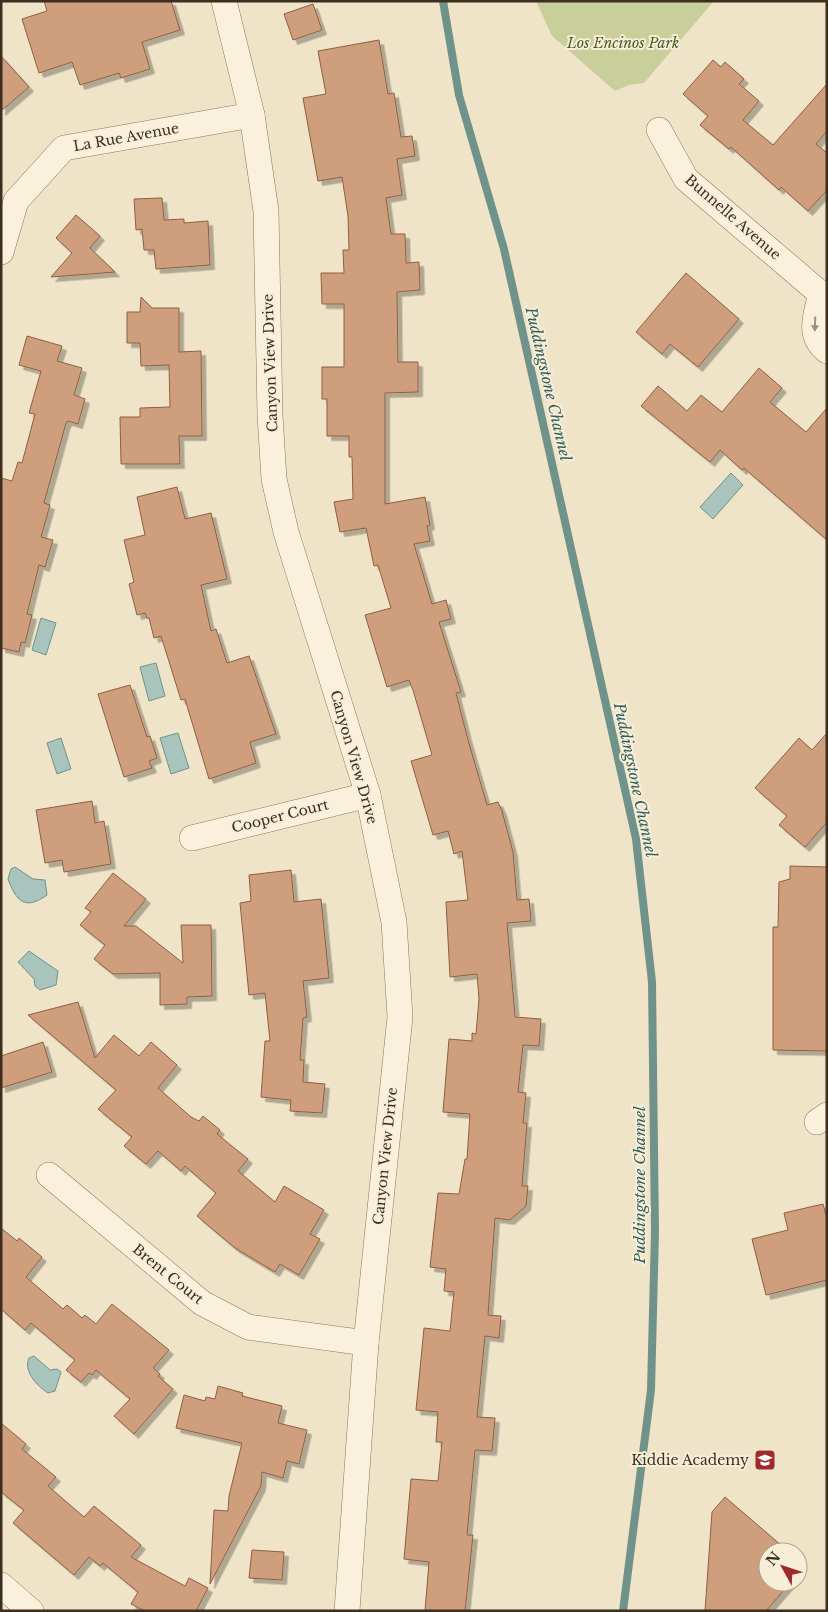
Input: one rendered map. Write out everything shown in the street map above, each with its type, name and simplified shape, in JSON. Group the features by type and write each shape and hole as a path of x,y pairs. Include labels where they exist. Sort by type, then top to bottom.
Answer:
{"street":[{"name":"Canyon View Drive","path":"224,1 252,115 266,211 270,416 274,479 286,532 368,795 394,922 400,1016 366,1344 347,1611"},
{"name":"La Rue Avenue","path":"1,252 16,201 64,148 252,115"},
{"name":"Bunnelle Avenue","path":"659,130 686,179 824,296 813,326 818,344 827,351"},
{"name":"Cooper Court","path":"192,838 368,795"},
{"name":"Brent Court","path":"49,1175 202,1303 248,1327 366,1344"},
{"path":"1,1585 31,1611"}],"green space":[{"name":"Los Encinos Park","path":"536,1 714,1 644,83 629,85 615,91 552,36"}],"water":[{"path":"731,473 743,485 713,519 700,507"},
{"path":"41,618 56,623 46,655 32,650"},
{"path":"156,663 165,696 149,701 140,667"},
{"path":"178,733 189,768 171,774 160,738"},
{"path":"61,738 71,769 57,774 47,743"},
{"path":"15,867 33,879 45,880 47,895 39,900 27,903 18,898 8,879 11,869"},
{"path":"29,951 58,971 56,985 40,990 35,986 34,979 18,962"},
{"path":"34,1356 50,1370 57,1369 61,1372 55,1391 48,1393 29,1373 29,1358"}],"building":[{"path":"44,1 171,1 180,30 142,42 150,69 121,78 119,73 80,85 72,62 39,73 22,19 47,11"},
{"path":"313,4 322,30 293,40 284,14"},
{"path":"379,40 388,94 394,93 401,137 412,136 415,156 397,159 402,195 386,198 391,234 405,234 406,263 419,262 420,290 397,292 398,362 418,362 418,392 385,393 385,504 425,497 430,525 427,526 430,541 414,544 432,604 446,600 451,619 439,622 461,692 456,693 468,740 487,805 498,802 502,811 513,852 517,900 529,899 531,921 507,923 515,1017 541,1019 539,1046 523,1045 518,1092 526,1093 523,1123 527,1123 522,1186 528,1186 526,1206 510,1220 495,1218 488,1315 501,1316 499,1338 485,1336 477,1417 495,1418 492,1451 475,1450 467,1535 473,1535 465,1611 425,1611 429,1562 404,1559 411,1479 438,1481 442,1442 436,1442 438,1412 416,1410 424,1328 450,1331 454,1292 444,1291 446,1269 430,1267 438,1193 459,1194 465,1159 467,1159 470,1114 443,1112 449,1039 472,1041 472,1033 476,1034 479,999 477,974 450,977 446,902 468,900 462,851 454,854 448,831 433,835 411,761 432,755 413,690 409,680 387,687 365,615 391,608 378,565 374,566 366,528 340,532 334,502 353,499 352,457 349,457 349,436 327,436 327,399 322,399 322,367 344,367 344,304 322,304 321,273 344,273 343,250 349,250 348,216 342,177 318,181 303,98 326,94 318,51"},
{"path":"1,56 29,87 1,111"},
{"path":"713,60 721,67 725,62 744,79 739,84 759,101 743,120 773,145 827,84 827,131 816,144 827,153 827,190 808,211 781,187 779,190 731,147 729,149 700,125 708,116 683,94"},
{"path":"162,198 164,220 184,219 184,223 208,221 210,265 156,269 154,250 144,250 142,229 136,230 134,199"},
{"path":"76,215 100,236 90,248 115,272 51,277 72,253 56,238"},
{"path":"686,273 739,319 698,367 670,344 662,354 636,332"},
{"path":"141,297 152,308 179,308 179,352 201,351 202,436 179,436 180,464 121,464 120,417 140,417 140,408 170,407 169,365 141,366 140,343 127,343 127,312 140,312"},
{"path":"27,336 62,346 57,361 82,368 74,395 85,399 78,424 68,421 66,423 44,503 50,505 41,537 53,540 45,567 39,565 27,614 32,615 25,643 21,642 19,652 1,648 1,478 12,481 18,462 22,463 35,414 29,413 41,371 19,365"},
{"path":"759,368 782,388 770,402 806,432 827,408 827,540 744,468 742,470 720,450 710,462 641,406 658,386 687,411 701,395 722,412"},
{"path":"177,487 185,519 211,513 227,579 201,585 211,631 216,629 227,663 249,656 276,734 250,742 256,763 209,779 185,699 181,700 161,636 154,638 149,618 147,618 145,613 137,615 129,584 134,582 124,540 145,535 137,497"},
{"path":"130,685 147,737 150,736 157,758 149,761 152,768 124,777 98,694"},
{"path":"827,733 827,822 805,847 779,825 787,816 755,788 799,738 812,750"},
{"path":"92,801 95,823 104,821 111,864 64,872 62,860 45,863 36,810"},
{"path":"790,866 827,867 827,1051 773,1050 773,927 778,927 779,882 790,879"},
{"path":"291,870 294,902 321,899 329,978 303,981 307,1017 303,1018 300,1060 304,1060 303,1082 325,1084 322,1113 290,1111 291,1100 261,1097 265,1041 270,1041 265,993 249,995 240,903 251,901 249,875"},
{"path":"113,873 146,899 124,926 136,926 183,963 181,925 211,925 212,996 187,997 187,1004 160,1005 160,973 113,974 94,959 105,945 80,925 91,912 85,908"},
{"path":"78,1002 95,1058 114,1035 139,1056 151,1042 177,1065 158,1088 191,1117 199,1121 203,1116 220,1130 217,1134 248,1159 238,1171 275,1202 284,1186 324,1210 310,1234 320,1239 299,1275 280,1264 275,1272 235,1248 197,1216 216,1193 185,1166 181,1171 158,1151 146,1164 124,1146 132,1137 98,1109 116,1090 28,1015"},
{"path":"43,1042 52,1072 1,1088 1,1056"},
{"path":"823,1204 827,1218 827,1280 766,1295 752,1239 788,1230 784,1213"},
{"path":"1,1228 17,1241 19,1238 42,1257 26,1277 63,1309 67,1305 82,1318 85,1315 96,1324 112,1304 169,1350 153,1368 160,1374 158,1376 173,1389 134,1434 114,1416 130,1399 96,1370 92,1375 89,1373 81,1382 66,1370 75,1360 31,1323 25,1330 1,1309"},
{"path":"218,1386 243,1393 242,1396 282,1406 278,1423 307,1430 299,1464 287,1461 283,1478 262,1472 261,1486 210,1584 214,1510 228,1511 229,1496 242,1443 176,1428 184,1395 205,1401 206,1397 215,1399"},
{"path":"1,1423 26,1444 22,1449 56,1477 48,1486 84,1517 94,1506 141,1545 131,1557 185,1586 189,1578 208,1588 196,1611 145,1611 131,1604 138,1592 103,1563 100,1566 89,1557 74,1575 13,1523 24,1510 1,1492"},
{"name":"Kiddie Academy","path":"725,1497 777,1542 758,1542 758,1592 782,1592 766,1611 705,1611 712,1512"},
{"path":"252,1550 284,1552 282,1580 249,1578"}],"waterway":[{"name":"Puddingstone Channel","path":"443,1 459,95 504,249 636,839 652,982 655,1232 651,1390 623,1611"}],"place":[{"name":"Kiddie Academy","path":"765,1460"}]}
